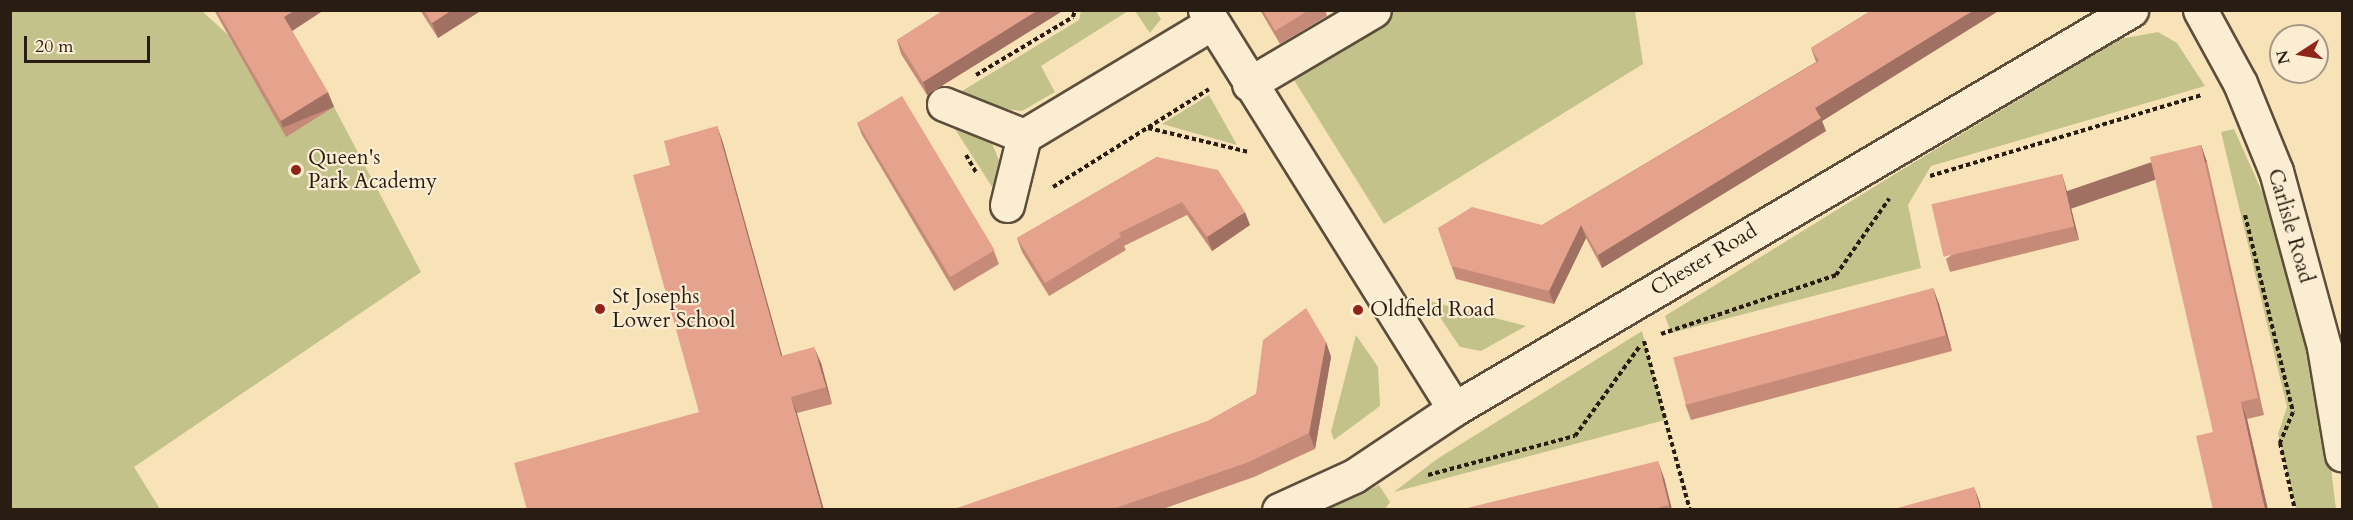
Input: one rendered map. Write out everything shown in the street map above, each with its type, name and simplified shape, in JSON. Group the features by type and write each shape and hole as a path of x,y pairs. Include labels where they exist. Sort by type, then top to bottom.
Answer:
{"street":[{"path":"1249,84 1374,10"},
{"name":"Chester Road","path":"1279,510 1354,476 1454,409 2130,10"},
{"name":"Carlisle Road","path":"2200,10 2240,83 2279,182 2324,347 2343,454"},
{"path":"1007,205 1024,136 1208,17 1454,409"},
{"path":"944,104 1024,136"}],"path":[{"path":"1922,179 2240,83"},
{"path":"2196,96 2206,100"},
{"path":"1147,128 1250,153 1287,144"},
{"path":"1426,476 1575,436 1644,340 1836,275 1893,195"},
{"path":"2243,206 2293,412 2280,443 2295,510"},
{"path":"1644,340 1690,510"}],"shaded area":[{"path":"1396,10 1635,11 1643,64 1384,224 1289,72"},
{"name":"Queen's Park Academy","path":"10,11 202,11 228,35 286,136 334,107 421,272 134,467 160,509 11,509"},
{"path":"1081,11 1128,11 1041,66 1055,92 1022,111 996,108 962,91 1079,20"},
{"path":"1135,11 1156,11 1161,19 1150,33"},
{"path":"2158,32 2177,43 2205,86 1931,166 1908,205 1921,268 1671,333 1665,316 1903,169 2120,39"},
{"path":"1209,95 1237,145 1162,124"},
{"path":"953,119 988,134 999,160 996,193 953,126"},
{"path":"2234,129 2272,214 2293,278 2326,426 2336,509 2296,509 2278,434 2287,407 2221,132"},
{"path":"1429,301 1526,326 1481,351 1460,347"},
{"path":"1642,331 1665,420 1394,492 1437,459"},
{"path":"1356,335 1378,367 1380,406 1334,440 1331,432"},
{"path":"1379,485 1390,502 1385,509 1329,509"}],"building":[{"path":"217,10 295,10 284,17 328,92 281,121"},
{"path":"424,10 452,10 432,23"},
{"path":"944,10 1038,10 923,82 897,40"},
{"path":"1263,10 1309,10 1275,31"},
{"path":"1872,10 1974,10 1815,108 1821,118 1598,255 1581,225 1549,291 1451,266 1438,228 1472,207 1542,225 1819,61 1811,48"},
{"path":"902,96 995,250 950,277 857,123"},
{"path":"717,126 781,356 814,347 826,387 791,397 822,510 527,510 514,463 699,412 633,175 670,165 664,141"},
{"path":"2201,145 2258,398 2241,402 2265,510 2213,510 2196,436 2213,432 2150,157"},
{"path":"1157,157 1218,170 1245,212 1207,237 1182,202 1119,233 1121,237 1045,283 1017,238"},
{"path":"2062,174 2074,227 1944,257 1931,204"},
{"path":"1933,288 1946,335 1686,405 1673,358"},
{"path":"1306,308 1326,342 1309,433 1249,462 1110,510 958,510 957,508 1208,421 1256,394 1263,340"},
{"path":"1658,461 1669,505 1649,510 1459,510"},
{"path":"1974,487 1980,510 1890,510"}],"place":[{"name":"Queen's Park Academy","path":"296,170"},
{"name":"St Josephs Lower School","path":"600,309"},
{"name":"Oldfield Road","path":"1358,310"}]}
